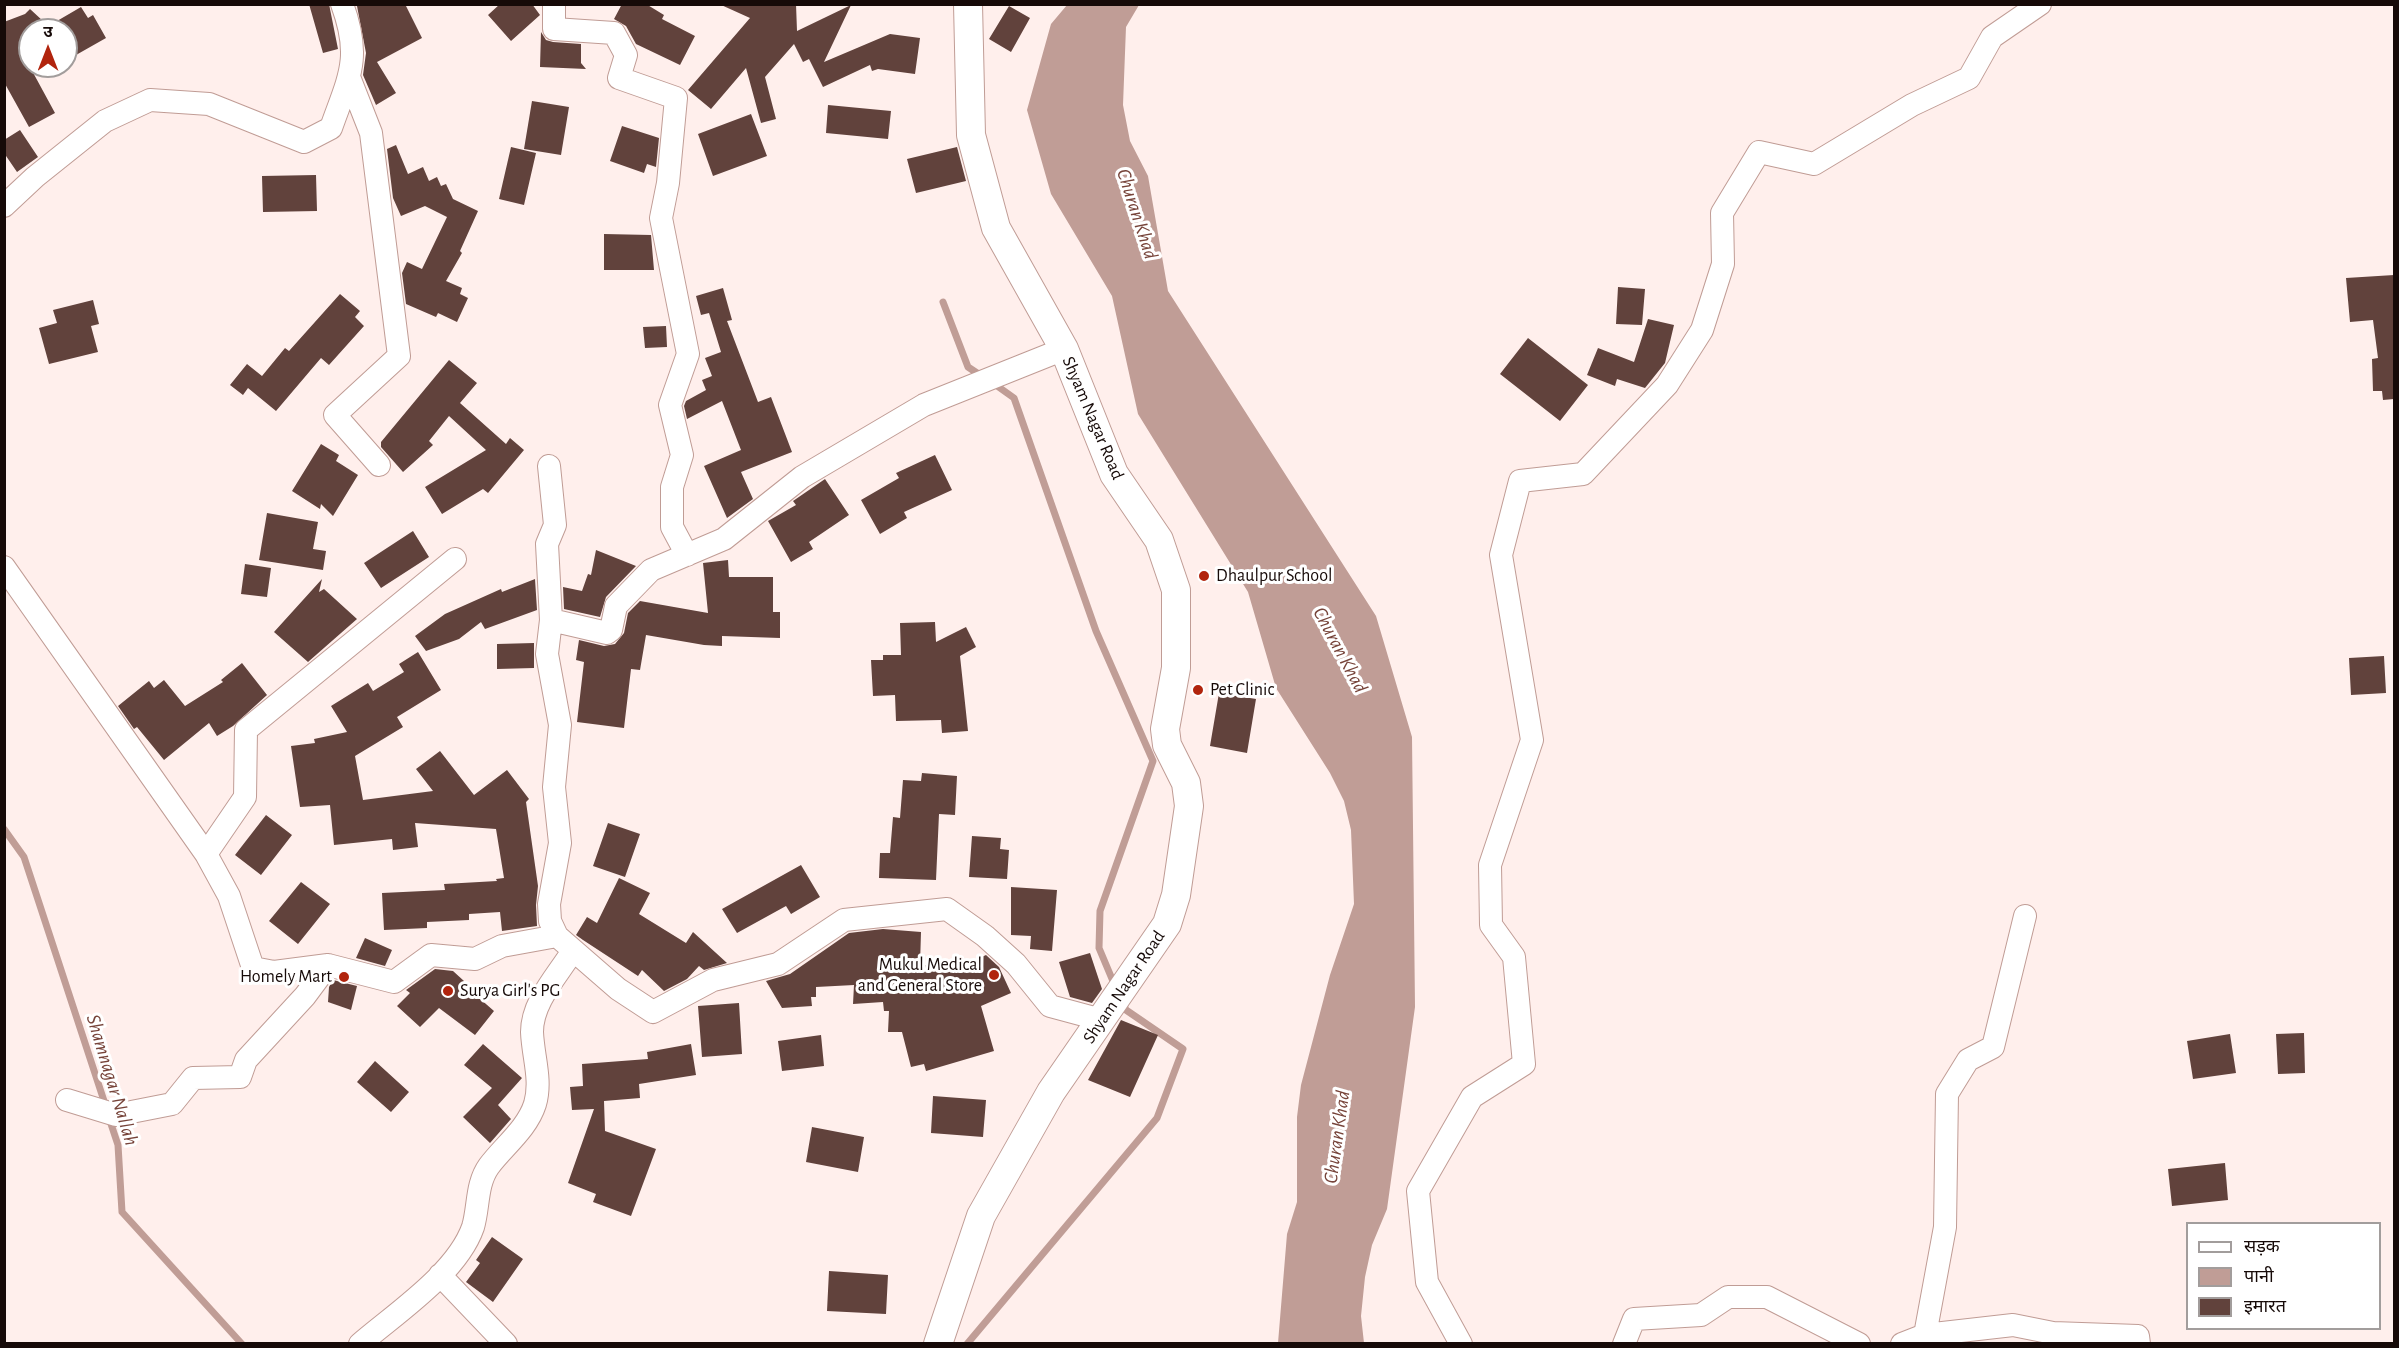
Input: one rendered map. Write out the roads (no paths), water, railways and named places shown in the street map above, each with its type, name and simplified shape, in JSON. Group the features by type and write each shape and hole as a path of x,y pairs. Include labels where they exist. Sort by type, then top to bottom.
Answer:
{"street":[{"path":"4,206 35,177 105,121 150,100 209,104 304,142 331,128 349,77 354,50 352,31 342,4"},
{"path":"554,4 554,29 614,33 626,55 619,78 676,98 668,183 661,218 688,354 670,405 682,455 672,487 672,527 687,555"},
{"name":"Shyam Nagar Road","path":"938,1344 981,1216 1052,1092 1167,924 1176,895 1189,794 1167,745 1165,729 1176,668 1176,590 1159,540 1114,474 1064,349 996,228 972,135 968,4"},
{"path":"1461,1344 1427,1282 1418,1191 1472,1097 1524,1064 1514,957 1491,925 1490,865 1532,740 1501,555 1520,481 1583,474 1667,385 1702,330 1723,264 1722,213 1759,152 1814,164 1912,105 1969,78 1992,37 2040,4"},
{"path":"349,77 371,133 399,356 335,415 379,465"},
{"path":"551,620 607,633 611,630 616,606 630,589 651,570 724,538 802,477 924,405 1064,349"},
{"path":"549,466 555,525 547,544 551,620 547,654 560,725 554,787 560,843 549,904 550,921 564,944 653,1012 713,980 778,964 844,920 947,909 985,936 1016,964 1050,1006 1102,1020"},
{"path":"206,854 245,797 246,730 455,559"},
{"path":"4,567 206,854 229,896 253,968 274,972 328,965 394,982 431,956 475,959 502,946 564,944"},
{"path":"1925,1335 1945,1227 1947,1094 1968,1060 1993,1047 2025,916"},
{"path":"360,1344 440,1275 456,1257 472,1228 482,1180 489,1167 524,1125 534,1107 539,1087 532,1030 536,1012 564,944"},
{"path":"66,1100 116,1115 172,1104 193,1078 240,1077 246,1060 305,996 328,965"},
{"path":"440,1275 506,1344"},
{"path":"1624,1344 1634,1319 1701,1316 1728,1297 1767,1297 1859,1344"},
{"path":"1902,1344 1925,1335 2013,1325 2053,1333 2138,1336 2139,1344"}],"water":[{"name":"Churan Khad","path":"1067,5 1139,5 1126,27 1123,105 1130,141 1148,176 1168,291 1376,616 1412,737 1415,1007 1387,1209 1372,1245 1365,1277 1361,1316 1364,1343 1278,1343 1287,1234 1297,1202 1297,1117 1301,1085 1330,975 1354,904 1351,830 1344,801 1330,773 1276,688 1248,592 1138,414 1112,296 1051,194 1027,110 1051,24"}],"waterway":[{"path":"943,302 968,367 983,377"},
{"path":"993,383 1014,398 1096,631 1153,761 1100,911 1099,948 1115,986"},
{"name":"Shamnagar Nallah","path":"4,829 24,857 106,1107"},
{"path":"967,1344 1157,1118 1183,1049 1126,1010 1122,1001"},
{"name":"Shamnagar Nallah","path":"109,1118 118,1145 122,1212 242,1344"}],"place":[{"name":"Dhaulpur School","path":"1204,576"},
{"name":"Pet Clinic","path":"1198,690"},
{"name":"Mukul Medical and General Store","path":"994,975"},
{"name":"Homely Mart","path":"344,977"},
{"name":"Surya Girl's PG","path":"448,991"}]}
